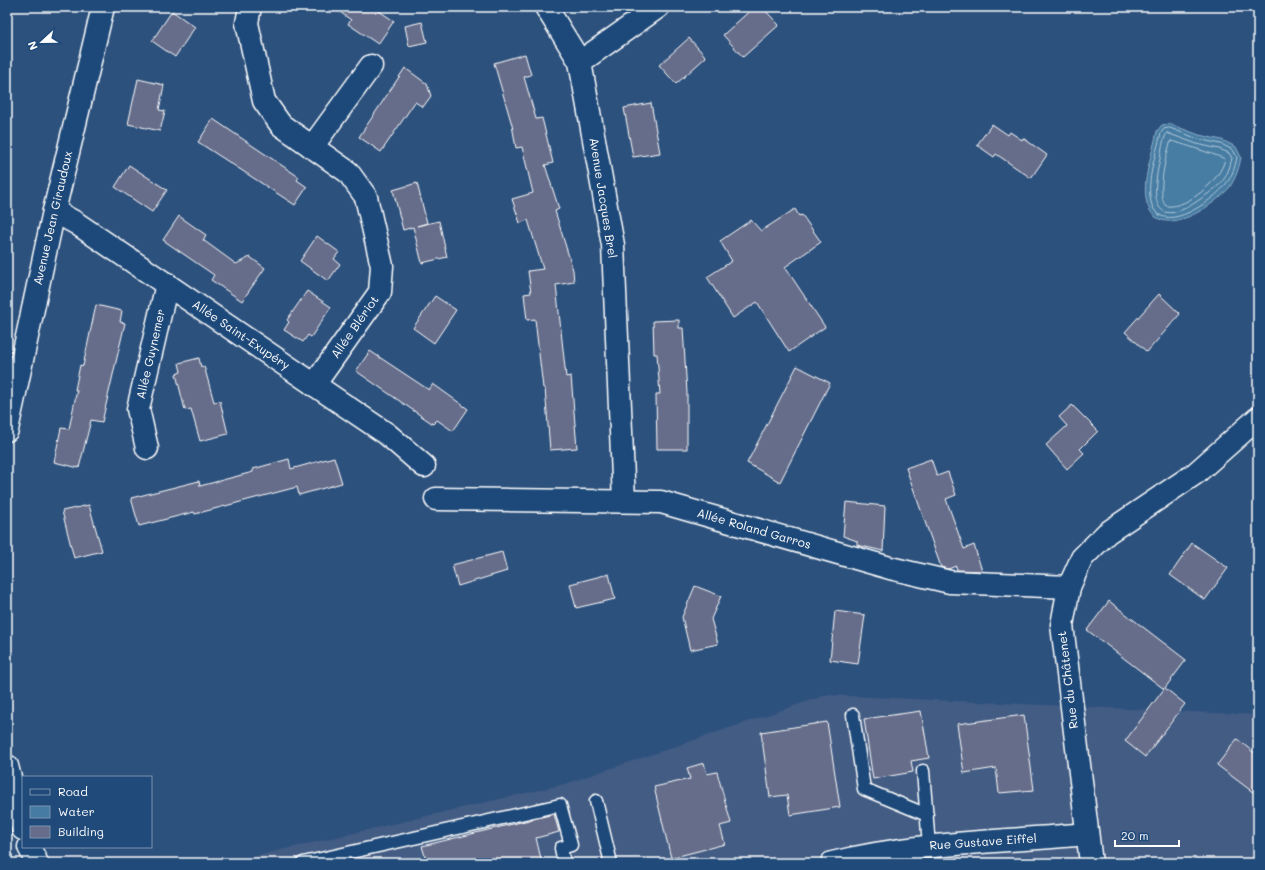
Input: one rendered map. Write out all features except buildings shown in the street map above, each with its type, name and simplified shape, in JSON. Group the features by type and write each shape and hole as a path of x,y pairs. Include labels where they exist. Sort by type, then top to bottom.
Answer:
{"street":[{"name":"Avenue Jean Giraudoux","path":"7,430 54,211 103,7"},
{"name":"Allée Blériot","path":"250,7 248,23 264,101 281,125 348,172 366,198 382,266 380,292 314,385"},
{"path":"546,7 580,62 658,7"},
{"name":"Avenue Jacques Brel","path":"580,62 613,245 624,501"},
{"path":"312,147 371,66"},
{"name":"Allée Saint-Exupéry","path":"54,211 76,223 387,434 424,466"},
{"name":"Allée Guynemer","path":"146,448 138,408 167,284"},
{"name":"Rue du Châtenet","path":"1091,863 1062,625 1069,587 1082,558 1107,533 1196,472 1258,418"},
{"name":"Allée Roland Garros","path":"436,499 661,502 890,568 950,582 1069,587"},
{"path":"7,766 22,825"},
{"name":"Rue Gustave Eiffel","path":"832,863 858,856 929,846 1087,834"},
{"path":"30,848 37,863"}],"lane":[{"path":"854,715 864,789 926,815"},
{"path":"923,770 929,846"},
{"path":"596,801 611,863"},
{"path":"304,863 560,805 571,845 561,848 564,863"}],"shaded area":[{"path":"826,695 1258,715 1258,863 225,863 565,784"}],"water":[{"path":"1170,124 1199,135 1222,140 1236,147 1241,157 1234,180 1221,196 1199,212 1186,218 1174,221 1162,220 1153,215 1147,203 1145,186 1157,131 1162,125"}]}
